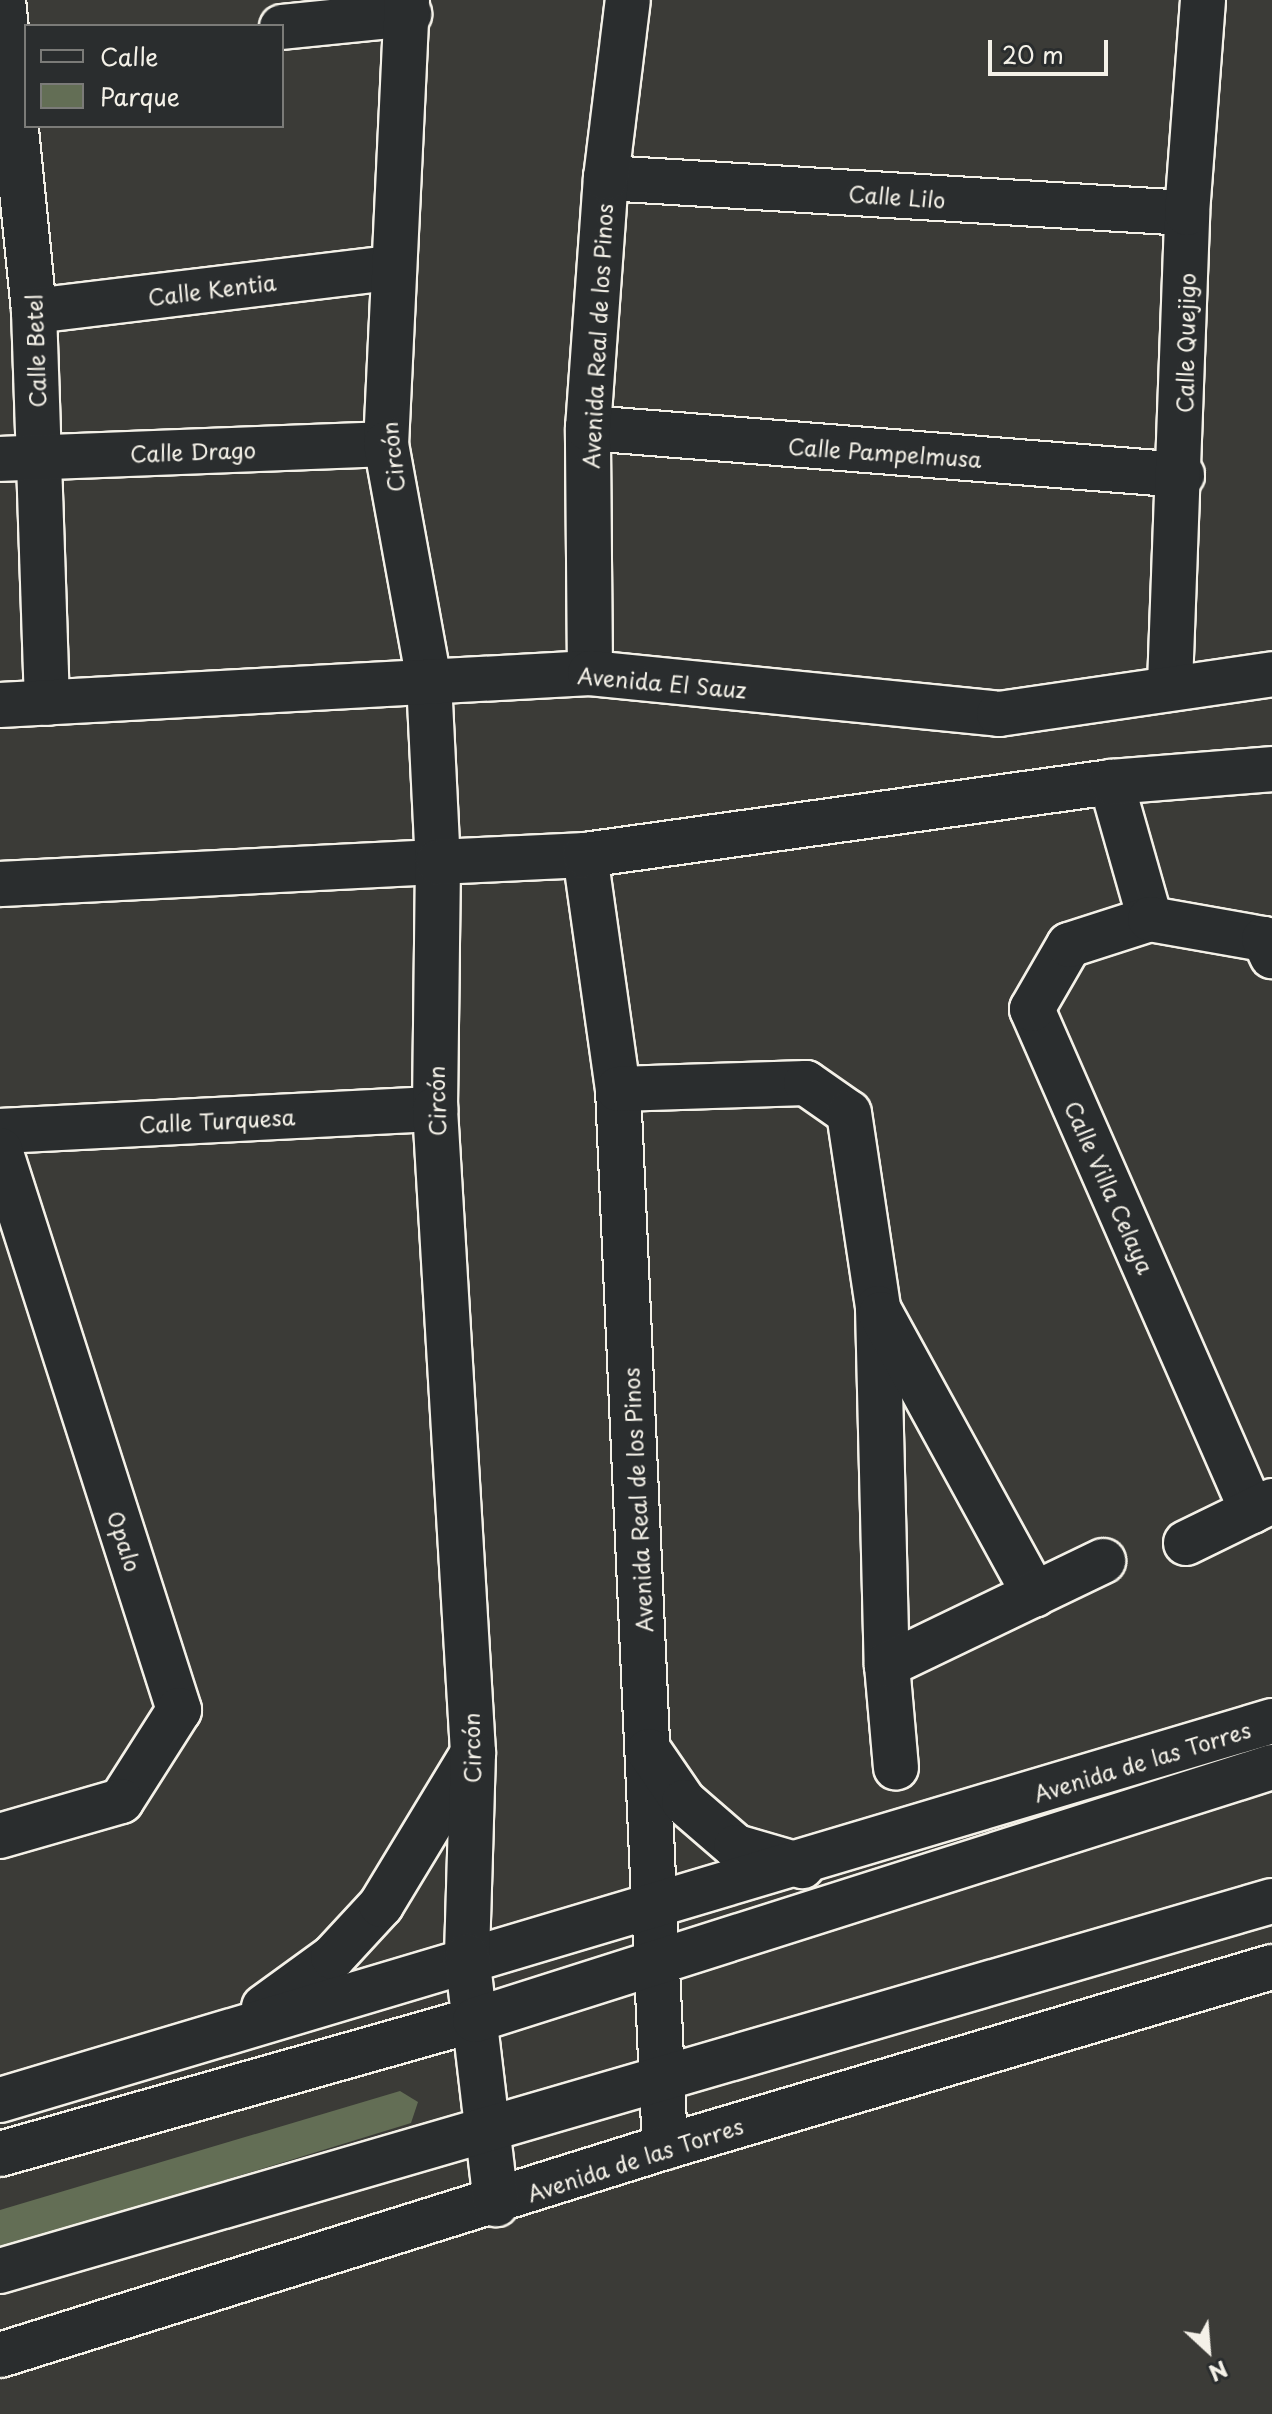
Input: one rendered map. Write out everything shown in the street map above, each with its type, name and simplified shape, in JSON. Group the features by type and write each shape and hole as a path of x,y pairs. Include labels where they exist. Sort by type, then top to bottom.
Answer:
{"street":[{"name":"Calle Betel","path":"3,0 19,56 34,311 19,458 47,703"},
{"name":"Avenida Real de los Pinos","path":"590,673 588,428 606,178 628,0"},
{"name":"Calle Quejigo","path":"1170,685 1182,475 1187,213 1203,0"},
{"path":"284,27 408,7"},
{"name":"Circón","path":"408,7 390,268 386,444 429,681 438,862 435,1109 473,1753 467,1956 496,2204"},
{"name":"Calle Lilo","path":"606,178 1187,213"},
{"name":"Calle Kentia","path":"34,311 390,268"},
{"name":"Calle Pampelmusa","path":"588,428 1182,475"},
{"name":"Calle Drago","path":"19,458 386,444"},
{"name":"Avenida El Sauz","path":"0,705 590,673 999,714 1170,685 1272,674"},
{"path":"0,884 585,855 1111,782 1272,769"},
{"path":"1111,782 1150,919"},
{"name":"Avenida Real de los Pinos","path":"585,855 618,1089 649,1751 651,1909 665,2147"},
{"name":"Calle Villa Celaya","path":"1262,1506 1032,1009 1069,945 1150,919 1264,939 1272,956"},
{"path":"618,1089 806,1083 849,1113 878,1308 887,1665 896,1768"},
{"name":"Calle Turquesa","path":"0,1131 435,1109"},
{"name":"Opalo","path":"0,1150 179,1710 121,1801 0,1836"},
{"path":"878,1308 1035,1595"},
{"path":"1186,1543 1262,1506"},
{"path":"887,1665 1103,1561"},
{"name":"Avenida de las Torres","path":"0,2100 467,1956 802,1866 1272,1721"},
{"path":"649,1751 684,1802 736,1847 802,1866"},
{"path":"235,2027 333,1957 381,1905 473,1753"},
{"name":"Avenida de las Torres","path":"0,2154 475,2020 1272,1767"},
{"path":"0,2271 661,2076 1272,1901"},
{"name":"Avenida de las Torres","path":"0,2355 496,2204 665,2147 1272,1967"}],"green space":[{"path":"400,2091 418,2102 411,2123 0,2249 0,2210"}]}
